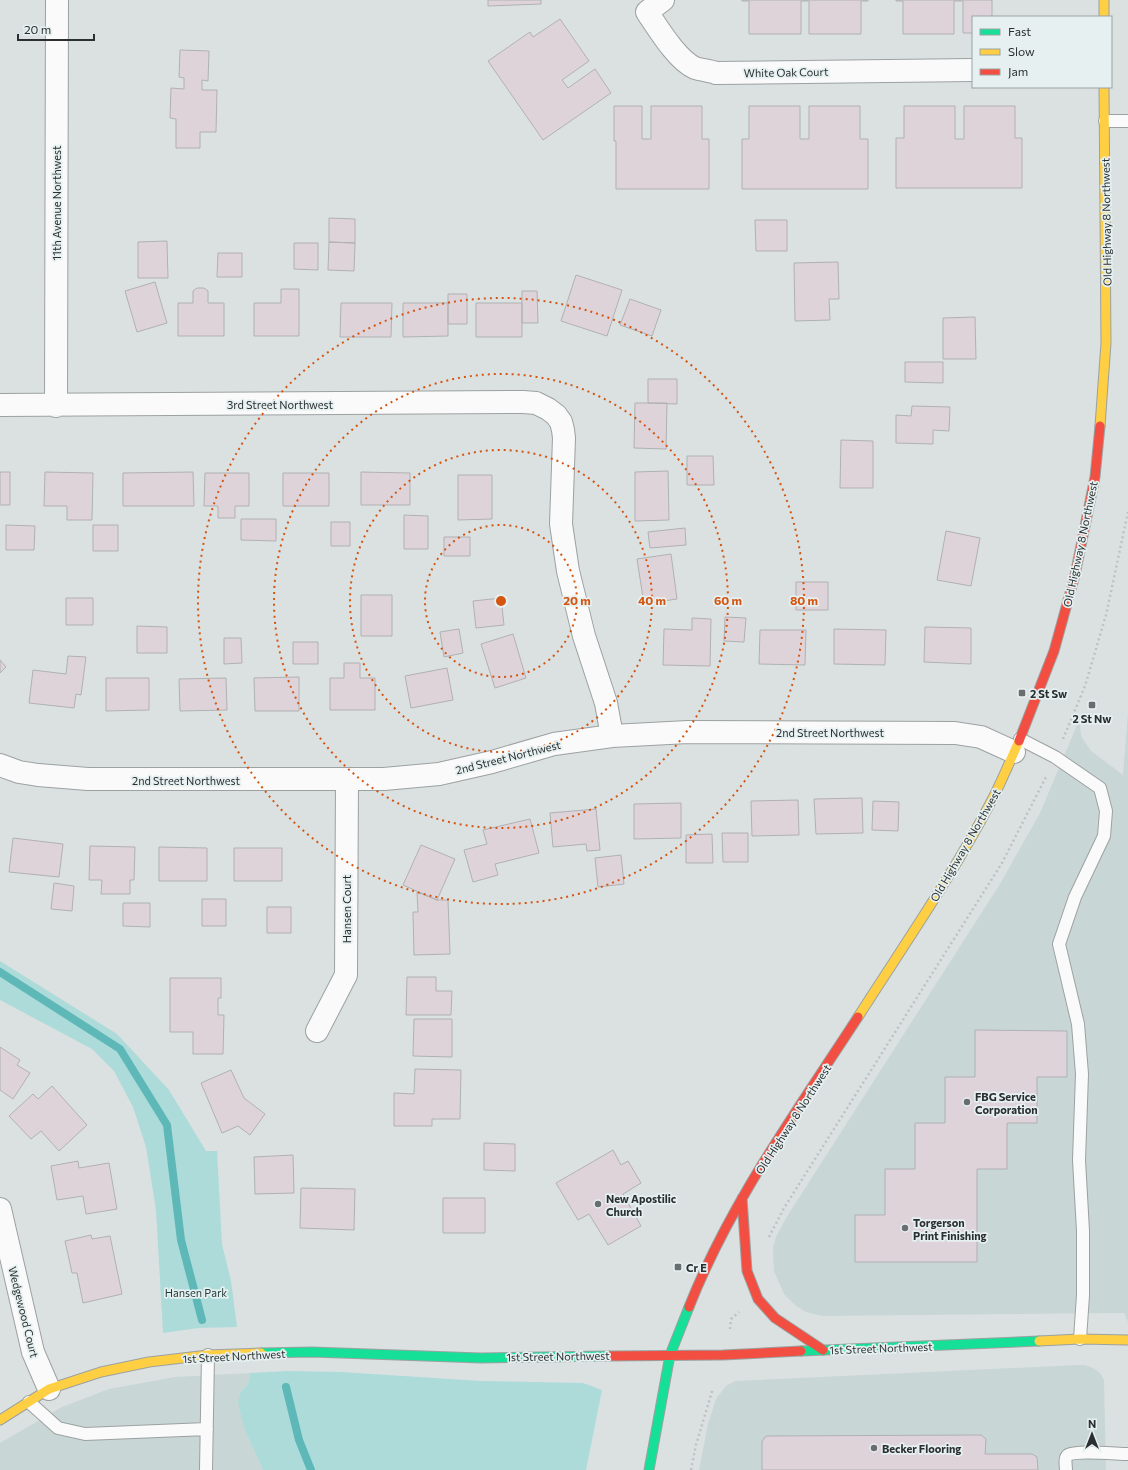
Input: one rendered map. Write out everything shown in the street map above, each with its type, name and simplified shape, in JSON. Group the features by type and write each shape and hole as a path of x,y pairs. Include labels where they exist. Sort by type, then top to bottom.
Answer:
{"street":[{"name":"11th Avenue Northwest","path":"56,406 57,0"},
{"name":"White Oak Court","path":"663,0 647,12 668,42 681,57 694,67 716,73 972,70"},
{"path":"1104,0 1104,16"},
{"name":"Old Highway 8 Northwest","path":"649,1470 670,1355 698,1284 742,1196 931,904 972,836 994,796 1017,746 1054,651 1075,575 1094,478 1102,412 1106,343 1104,88"},
{"name":"3rd Street Northwest","path":"0,405 56,406 523,402 536,403 548,409 556,415 561,422 564,438 561,524 568,571 584,636 606,703 612,736"},
{"name":"2nd Street Northwest","path":"0,765 19,772 88,779 346,780 384,779 439,774 492,762 554,744 612,736 688,732 955,733 981,737 1017,746"},
{"name":"Hansen Court","path":"317,1031 346,976 346,780"},
{"path":"742,1196 747,1271 758,1299 776,1318 823,1350"},
{"name":"Wedgewood Court","path":"0,1209 33,1352 49,1389"},
{"name":"1st Street Northwest","path":"0,1420 49,1389 108,1371 149,1362 208,1355 312,1352 481,1358 723,1355 1080,1339 1128,1340"}],"lane":[{"path":"1105,121 1128,121"},
{"path":"1017,746 1055,757 1100,788 1106,811 1104,836 1074,897 1059,944 1078,1024 1082,1074 1079,1160 1083,1231 1083,1295 1080,1339"},
{"path":"206,1470 208,1355"},
{"path":"29,1402 58,1428 85,1434 206,1429"},
{"path":"1066,1470 1066,1458 1069,1455 1128,1454"}],"path":[{"path":"769,1244 770,1236 784,1208 1002,863 1036,798 1085,686 1108,608 1128,512"},
{"path":"730,1329 731,1319"},
{"path":"691,1470 696,1445 713,1388"}],"shaded area":[{"path":"1128,714 1128,1322 1124,1313 822,1316 806,1312 795,1305 784,1294 774,1271 773,1248 776,1237 786,1218 1000,884 1040,813 1080,718 1081,736 1091,751 1123,775"},
{"path":"1085,1365 1093,1368 1100,1373 1104,1380 1106,1470 699,1470 708,1424 716,1399 726,1386 735,1381"},
{"path":"250,1373 248,1384 241,1391 244,1428 263,1470 0,1470 0,1443 62,1407 109,1389 175,1377"}],"green space":[{"name":"Hansen Park","path":"0,961 117,1034 169,1090 206,1151 217,1151 222,1244 231,1281 237,1327 198,1328 163,1333 156,1210 146,1147 133,1107 114,1071 92,1049 0,1000"},
{"path":"288,1371 341,1372 481,1381 583,1383 602,1390 586,1470 263,1470 244,1428 238,1402 241,1391 248,1384 250,1373"}],"building":[{"path":"488,0 541,0 541,4 488,6"},
{"path":"742,0 868,1 861,1 861,34 809,34 809,1 801,1 801,34 749,34 749,1"},
{"path":"992,0 992,16 972,16 972,33 963,33 963,1 954,1 954,34 903,34 903,1 896,1"},
{"path":"560,19 589,61 562,80 568,88 595,69 611,93 543,140 488,61 530,32 533,37"},
{"path":"180,50 209,51 208,81 202,80 202,90 217,90 216,132 200,132 200,148 176,148 176,119 170,118 171,88 184,89 184,78 179,77"},
{"path":"614,106 642,106 642,139 651,139 651,106 702,106 702,139 709,139 709,189 616,189"},
{"path":"749,106 800,106 800,139 809,139 809,106 860,106 860,139 868,139 868,189 742,189 742,139 749,139"},
{"path":"904,106 955,106 955,139 964,139 964,106 1015,106 1015,138 1022,138 1022,188 896,188 896,138 904,138"},
{"path":"329,218 355,219 355,243 329,242"},
{"path":"755,220 787,220 787,251 756,251"},
{"path":"167,241 168,278 138,278 138,242"},
{"path":"329,242 355,243 354,271 328,270"},
{"path":"294,243 318,243 318,270 294,269"},
{"path":"218,253 242,253 242,277 217,277"},
{"path":"838,262 839,299 829,299 830,320 795,321 794,263"},
{"path":"576,275 622,290 607,336 561,321"},
{"path":"155,282 167,323 137,332 125,291"},
{"path":"197,288 204,288 208,291 208,303 224,303 224,336 178,336 178,303 193,303 193,291"},
{"path":"281,289 299,289 299,336 254,336 254,303 281,303"},
{"path":"522,291 537,291 538,323 522,323"},
{"path":"448,294 467,294 467,324 448,324"},
{"path":"630,299 661,310 652,336 620,325"},
{"path":"341,303 392,303 391,337 340,337"},
{"path":"403,303 448,303 448,336 403,337"},
{"path":"476,303 522,303 522,337 476,337"},
{"path":"975,317 976,359 943,359 943,318"},
{"path":"905,362 943,362 943,383 905,382"},
{"path":"648,379 677,379 677,404 648,403"},
{"path":"635,403 667,403 666,449 634,448"},
{"path":"912,406 950,407 949,431 933,430 933,444 896,443 896,415 911,416"},
{"path":"841,440 873,441 873,488 840,488"},
{"path":"687,456 713,456 714,485 687,485"},
{"path":"668,471 669,520 635,521 635,472"},
{"path":"0,472 10,472 10,505 0,505"},
{"path":"45,472 93,473 92,520 67,520 67,506 44,506"},
{"path":"193,472 194,506 123,506 123,473"},
{"path":"361,472 410,473 410,505 361,505"},
{"path":"205,473 249,473 249,506 235,506 235,518 218,518 218,506 204,506"},
{"path":"283,473 329,473 329,506 283,506"},
{"path":"458,475 492,475 492,519 458,520"},
{"path":"404,515 428,516 428,549 404,549"},
{"path":"241,519 276,519 276,541 241,540"},
{"path":"331,522 350,522 350,546 331,546"},
{"path":"6,525 35,526 34,550 6,550"},
{"path":"93,525 118,525 118,551 93,551"},
{"path":"685,528 686,545 650,548 648,532"},
{"path":"946,531 980,538 971,586 937,580"},
{"path":"444,537 470,537 470,556 444,556"},
{"path":"671,554 677,599 644,604 637,559"},
{"path":"796,582 828,582 828,610 796,610"},
{"path":"361,595 392,595 392,636 361,636"},
{"path":"66,598 93,598 93,625 66,625"},
{"path":"501,598 504,625 476,628 473,601"},
{"path":"725,617 746,618 744,642 724,641"},
{"path":"692,618 711,619 710,666 663,665 664,629 692,630"},
{"path":"137,626 167,627 167,653 137,653"},
{"path":"925,627 971,628 971,664 924,662"},
{"path":"459,629 463,653 444,657 440,632"},
{"path":"834,629 886,630 885,665 834,664"},
{"path":"760,630 806,630 805,665 759,664"},
{"path":"513,634 526,678 495,688 481,644"},
{"path":"224,638 241,638 242,663 224,664"},
{"path":"293,642 318,642 318,664 293,664"},
{"path":"68,656 86,657 81,695 76,694 74,708 29,703 33,670 66,674"},
{"path":"0,660 6,667 0,673"},
{"path":"344,663 360,663 360,678 375,678 375,710 330,710 330,678 344,678"},
{"path":"447,668 453,700 411,708 405,676"},
{"path":"299,677 299,711 255,711 254,678"},
{"path":"106,678 149,678 149,710 106,711"},
{"path":"226,678 227,710 180,711 179,679"},
{"path":"862,798 863,833 816,834 814,799"},
{"path":"798,800 799,835 752,836 751,801"},
{"path":"873,801 899,802 898,831 872,830"},
{"path":"681,803 681,838 634,839 634,804"},
{"path":"596,809 600,850 587,851 586,844 553,847 550,813"},
{"path":"530,819 539,853 495,864 498,875 473,882 464,850 487,844 483,830"},
{"path":"722,833 748,833 748,862 723,862"},
{"path":"712,834 713,863 686,863 686,835"},
{"path":"13,838 63,844 59,877 9,872"},
{"path":"421,845 455,859 437,900 403,885"},
{"path":"90,846 135,847 134,880 130,880 130,894 101,894 102,880 89,880"},
{"path":"159,847 207,848 207,881 159,881"},
{"path":"234,848 282,848 282,881 234,881"},
{"path":"621,855 624,884 598,887 595,858"},
{"path":"54,883 74,886 72,911 51,909"},
{"path":"417,892 437,900 448,900 450,954 414,955 413,912 418,912"},
{"path":"202,899 226,899 226,926 202,926"},
{"path":"123,903 150,903 150,927 123,926"},
{"path":"267,907 291,907 291,933 267,933"},
{"path":"407,977 436,977 436,991 452,991 451,1015 406,1015"},
{"path":"170,978 221,978 221,998 218,998 218,1015 224,1015 223,1054 193,1054 193,1032 170,1032"},
{"path":"414,1019 452,1019 452,1057 413,1056"},
{"path":"975,1030 1067,1031 1067,1077 1037,1077 1037,1123 1007,1123 1007,1169 977,1169 977,1262 855,1262 855,1215 885,1215 885,1169 915,1169 915,1123 945,1123 945,1077 975,1077"},
{"path":"0,1047 20,1060 17,1065 30,1073 13,1099 0,1090"},
{"path":"415,1069 461,1070 460,1119 432,1119 432,1126 394,1126 394,1093 414,1094"},
{"path":"231,1070 244,1098 265,1114 250,1135 238,1126 222,1133 201,1083"},
{"path":"52,1086 87,1125 59,1151 41,1131 31,1139 9,1116 33,1094 38,1099"},
{"path":"484,1143 515,1144 515,1171 484,1170"},
{"name":"New Apostilic Church","path":"613,1150 621,1165 628,1161 641,1183 623,1194 641,1226 608,1245 589,1214 578,1220 556,1183"},
{"path":"293,1155 294,1193 255,1194 254,1157"},
{"path":"78,1161 79,1168 109,1163 117,1209 86,1214 83,1196 57,1200 51,1166"},
{"path":"301,1188 355,1189 354,1230 300,1228"},
{"path":"443,1198 485,1198 485,1233 443,1233"},
{"path":"91,1235 92,1239 110,1236 122,1294 83,1303 77,1273 72,1273 65,1241"},
{"name":"Becker Flooring","path":"981,1435 986,1439 985,1454 1032,1454 1037,1457 1038,1470 762,1470 762,1442 767,1436"}],"waterway":[{"path":"0,972 120,1049 167,1125 181,1240 202,1320"},
{"path":"286,1387 299,1440 311,1470"}],"traffic: fast":[{"path":"649,1470 670,1355 689,1307"},
{"path":"801,1351 1039,1341"},
{"path":"261,1353 312,1352 481,1358 609,1356"}],"traffic: slow":[{"path":"1104,0 1104,16"},
{"path":"1100,426 1106,343 1104,88"},
{"path":"858,1017 929,908 963,852 994,796 1019,741"},
{"path":"1039,1341 1080,1339 1128,1340"},
{"path":"0,1420 49,1389 101,1372 149,1362 208,1355 261,1353"}],"traffic: jam":[{"path":"1019,741 1054,651 1075,575 1095,477 1100,426"},
{"path":"689,1307 724,1231 744,1194 858,1017"},
{"path":"742,1198 747,1271 758,1299 775,1318 823,1350"},
{"path":"609,1356 723,1355 801,1351"}],"place":[{"name":"2 St Sw","path":"1022,693"},
{"name":"2 St Nw","path":"1092,705"},
{"name":"FBG Service Corporation","path":"967,1102"},
{"name":"New Apostilic Church","path":"598,1204"},
{"name":"Torgerson Print Finishing","path":"905,1228"},
{"name":"Cr E","path":"678,1267"},
{"name":"Becker Flooring","path":"874,1448"}]}
